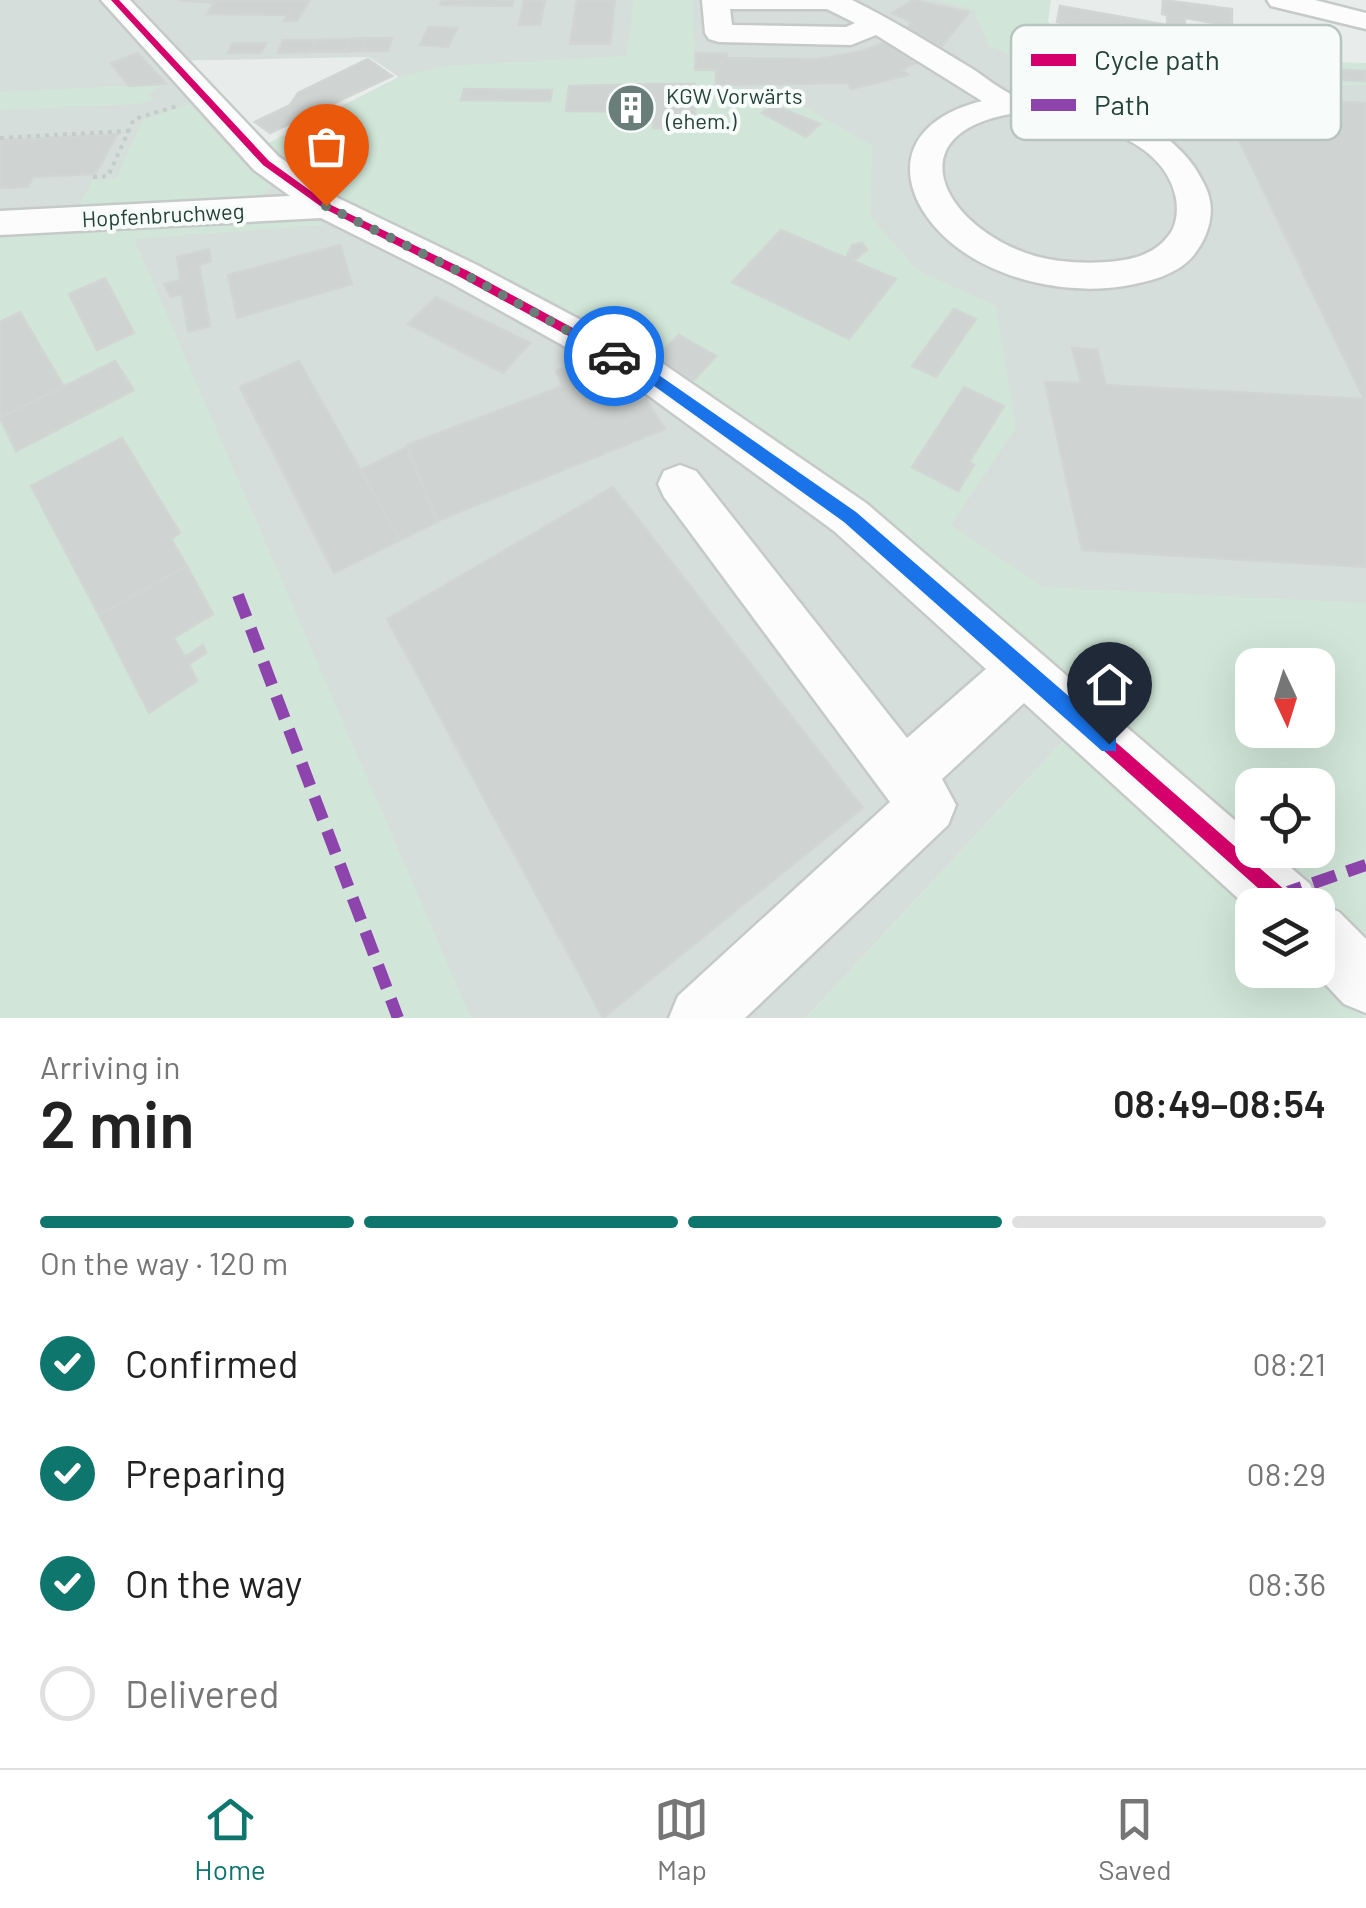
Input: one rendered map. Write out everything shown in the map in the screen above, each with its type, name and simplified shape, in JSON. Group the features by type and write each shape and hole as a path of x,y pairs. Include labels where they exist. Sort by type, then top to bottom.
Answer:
{"street":[{"name":"Hopfenbruchweg","path":"115,0 266,162 326,206 464,274 648,374 850,517 1270,888"},
{"path":"878,23 851,36 719,33 715,2 830,0 878,23 1010,105"},
{"path":"1280,0 1366,21"},
{"path":"1010,105 974,112 944,128 927,150 923,176 934,206 961,234 1017,263 1050,273 1098,277 1141,270 1174,254 1193,231 1196,204 1185,176 1162,150 1146,140"},
{"name":"Hopfenbruchweg","path":"0,223 326,206"},
{"path":"680,484 928,805 700,1018"},
{"path":"904,777 1024,668"},
{"path":"1335,950 1366,982"}],"path":[{"path":"93,177 108,176 134,119 192,100"},
{"path":"0,138 128,131"}],"shaded area":[{"path":"0,0 984,0 989,46 1011,51 1011,140 1341,140 1341,85 1366,85 1366,831 1335,801 1335,768 1235,768 1235,843 860,504 629,345 340,200 285,160 269,143 399,77 369,57 159,61 252,167 308,213 649,386 849,532 1076,727 806,1018 0,1018"}],"green space":[{"path":"634,0 693,0 695,70 716,70 717,85 783,94 872,146 870,216 917,270 996,306 1016,428 951,525 1043,587 1366,603 1366,982 1335,950 1335,888 1271,888 1249,868 1335,868 1335,768 1235,768 1235,855 860,504 629,345 340,200 285,160 269,143 400,77 445,66 627,56"},
{"path":"936,0 1051,0 1048,22 1051,25 1011,25 1011,54 989,46 974,10"},
{"path":"1341,62 1366,63 1366,85 1341,85"},
{"path":"166,84 148,93 152,100 137,104 0,110 0,92"},
{"path":"190,104 249,169 271,186 261,197 89,214 92,206 80,206 92,180 116,178 143,120"},
{"path":"303,212 325,225 134,239 471,1018 0,1018 0,229"},
{"path":"1076,727 1235,888 1235,988 1335,987 1366,1018 806,1018"}],"building":[{"path":"178,0 310,0 297,21 284,21 287,15 207,14 214,3"},
{"path":"442,0 513,0 512,6 440,5"},
{"path":"524,0 545,0 540,25 519,25"},
{"path":"577,0 615,0 610,44 570,44"},
{"path":"913,0 969,12 939,50 902,70 908,75 851,89 848,83 716,85 716,70 695,70 696,53 727,54 727,58 818,59 863,51 895,38 909,26 911,22 892,13"},
{"path":"1163,0 1232,9 1232,25 1185,18 1185,25 1167,25 1167,15 1162,14"},
{"path":"1060,6 1167,25 1073,25 1057,22"},
{"path":"429,27 457,28 448,47 420,45"},
{"path":"366,38 392,38 388,51 361,51"},
{"path":"366,38 361,51 344,52 349,39"},
{"path":"349,39 344,52 310,52 315,40"},
{"path":"283,40 315,40 310,52 278,53"},
{"path":"233,43 266,43 261,53 228,53"},
{"path":"138,53 166,84 129,86 111,63"},
{"path":"368,59 392,76 270,133 255,122 290,105 298,93"},
{"path":"1341,70 1366,71 1366,81 1341,80"},
{"name":"KGW Vorwärts (ehem.)","path":"695,84 700,105 695,105 695,129 653,128 654,112 566,111 569,86"},
{"path":"464,89 552,90 550,101 461,100"},
{"path":"1341,102 1366,103 1366,567 1082,550 1045,382 1081,383 1072,348 1097,350 1106,385 1364,399 1239,140 1341,140"},
{"path":"773,105 820,124 806,137 762,113"},
{"path":"118,134 95,174 33,177 28,187 0,188 0,140"},
{"path":"781,230 846,258 852,245 862,243 867,250 853,261 896,279 849,339 732,282"},
{"path":"340,245 352,284 237,318 228,275"},
{"path":"209,249 211,261 199,265 210,326 188,332 182,294 171,297 164,284 180,280 177,257"},
{"path":"105,278 134,333 97,350 69,294"},
{"path":"436,297 530,343 503,373 408,324"},
{"path":"954,309 976,319 936,377 912,366"},
{"path":"20,312 64,387 0,418 0,322"},
{"path":"679,335 716,356 694,380 655,358"},
{"path":"587,360 623,381 615,401 620,409 646,399 665,429 437,521 407,445 563,386 556,371"},
{"path":"115,361 134,390 16,451 0,418"},
{"path":"299,361 400,540 334,573 240,387"},
{"path":"964,387 1004,406 969,462 974,465 958,491 912,467"},
{"path":"122,438 180,533 171,539 187,566 99,615 31,486"},
{"path":"407,447 437,522 400,540 361,470"},
{"path":"613,487 863,808 603,1018 387,619"},
{"path":"187,566 213,614 174,638 185,657 203,645 206,653 189,664 197,681 149,713 99,615"}],"marked path":[{"path":"238,595 398,1018"},
{"path":"1299,888 1366,865"}],"cycle path":[{"path":"115,0 266,163 326,206 464,274 648,374 850,517 1270,888"}],"way so far":[{"path":"326,206 464,274 614,356"}],"place":[{"name":"KGW Vorwärts (ehem.)","path":"631,108"}],"route":[{"path":"614,356 648,374 850,517 1109,744"}]}
